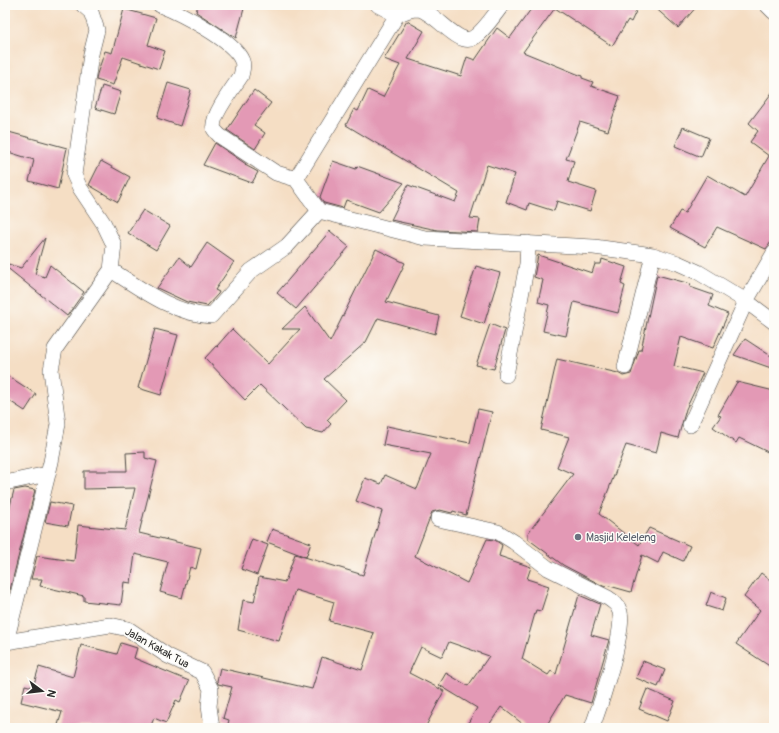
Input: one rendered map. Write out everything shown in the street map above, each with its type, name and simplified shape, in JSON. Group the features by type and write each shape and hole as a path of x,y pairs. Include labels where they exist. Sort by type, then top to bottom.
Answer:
{"street":[{"path":"5,644 51,462 58,424 51,370 55,349 111,270 114,244 104,224 80,188 74,175 91,54 97,30 91,12 83,5"},
{"path":"160,5 181,13 220,38 238,54 242,62 243,69 216,116 213,123 214,130 220,136 276,173 296,178 319,211 425,238 594,247 653,255 678,263 698,272 746,301 774,322"},
{"path":"378,5 397,15"},
{"path":"296,178 397,15 405,11 418,9 431,15 457,36 467,40 473,38 502,5"},
{"path":"767,5 774,12"},
{"path":"111,270 150,295 196,315 210,316 251,271 286,246 319,211"},
{"path":"506,375 527,264 528,243"},
{"path":"690,425 746,301 774,253"},
{"path":"625,367 653,255"},
{"path":"5,483 47,474"},
{"path":"438,519 498,532 514,542 548,568 617,604 620,613 618,634 606,687 592,728"},
{"name":"Jalan Kakak Tua","path":"5,644 110,625 128,630 168,656 202,672 211,689 209,706 212,728"}],"building":[{"path":"198,5 245,5 236,38 196,12"},
{"path":"534,5 639,5 631,22 628,20 612,46 555,8 523,52 582,76 582,78 593,82 591,86 620,96 608,131 580,122 566,159 574,161 568,182 596,191 590,211 557,201 554,211 529,203 527,210 506,202 515,174 487,165 470,218 480,219 478,232 437,230 391,220 408,185 455,202 459,193 346,125 354,109 358,111 368,90 383,97 400,65 384,59 407,21 424,31 408,59 461,76 467,57 475,60 497,28 510,38"},
{"path":"652,5 698,5 678,28"},
{"path":"124,9 156,18 148,45 165,51 159,69 123,57 113,85 96,80 105,51 112,53"},
{"path":"168,83 191,90 180,126 157,118"},
{"path":"102,86 121,92 114,114 95,108"},
{"path":"254,90 271,103 254,125 265,133 255,149 227,130"},
{"path":"774,90 774,236 766,249 717,227 705,247 670,228 680,211 685,213 707,175 745,197 769,156 750,142 758,131 749,123"},
{"path":"683,127 709,138 701,157 675,146"},
{"path":"5,131 67,148 58,189 29,181 34,160 5,151"},
{"path":"215,143 246,164 245,165 258,172 252,183 203,165"},
{"path":"101,161 130,177 118,202 89,185"},
{"path":"333,161 356,169 357,166 404,183 379,212 346,200 343,208 324,203 320,197"},
{"path":"143,210 170,226 156,250 128,233"},
{"path":"330,231 349,247 296,309 277,293"},
{"path":"45,238 35,274 45,277 50,265 84,292 67,316 5,266 5,263 21,268"},
{"path":"207,243 234,262 215,290 219,292 218,294 207,306 187,302 157,288 179,257 191,267"},
{"path":"376,249 405,263 386,302 439,316 435,334 378,318 366,342 324,379 346,400 327,420 331,424 323,433 306,429 260,385 245,400 205,358 216,346 218,347 217,346 232,329 268,364 300,329 282,329 305,307 330,342"},
{"path":"538,255 592,273 595,264 601,264 602,259 626,267 621,284 625,286 618,313 574,302 566,336 543,331 549,305 538,302 543,280 534,277"},
{"path":"476,266 500,273 484,324 460,316"},
{"path":"657,275 691,284 690,287 713,295 709,306 728,314 713,348 681,337 674,366 703,373 686,409 678,438 661,433 656,453 626,445 599,514 639,545 649,528 690,546 683,561 663,552 658,563 642,555 631,592 606,585 605,587 563,565 528,539 528,533 573,474 557,467 569,437 541,430 557,359 618,373 623,376 631,374 639,350 641,350"},
{"path":"490,324 505,330 494,369 476,365"},
{"path":"155,329 178,335 161,395 138,388"},
{"path":"745,339 774,358 774,369 734,355"},
{"path":"5,374 36,394 25,411 5,398"},
{"path":"737,382 774,391 774,455 739,438 736,443 713,427 721,416 718,415"},
{"path":"478,409 492,412 466,515 453,511 452,513 440,510 432,512 415,556 467,583 487,539 495,540 502,545 499,556 531,567 527,579 549,586 541,611 536,610 522,659 548,675 551,671 556,674 579,595 600,604 591,635 609,640 591,703 565,695 545,728 528,728 501,707 487,728 476,728 468,723 477,708 439,685 446,673 468,686 489,656 449,642 442,657 421,647 409,673 444,691 425,728 227,728 229,720 223,718 232,687 218,684 217,681 220,668 312,689 322,657 362,670 374,633 329,621 334,602 295,590 279,641 238,630 243,600 254,602 259,577 285,582 295,554 363,575 382,511 356,501 365,478 381,484 385,475 417,489 431,454 383,445 387,426 470,443"},
{"path":"145,452 145,458 157,461 139,533 201,548 196,569 190,567 182,598 160,592 168,562 135,554 131,583 124,582 121,605 84,601 84,596 40,586 42,579 31,579 37,556 74,561 78,525 125,530 135,488 84,489 84,471 127,471 126,453"},
{"path":"25,488 35,490 10,590 5,589 5,526 14,490"},
{"path":"50,502 72,506 68,526 45,522"},
{"path":"272,529 311,543 306,557 267,542"},
{"path":"252,539 268,545 257,575 241,569"},
{"path":"761,573 774,583 774,669 736,644 760,610 744,597"},
{"path":"711,592 726,598 722,611 706,606"},
{"path":"121,643 137,648 134,658 189,681 180,702 176,700 166,723 154,718 150,728 57,728 62,712 21,702 25,685 33,687 39,667 73,677 81,645 117,654"},
{"path":"643,661 665,670 658,687 636,678"},
{"path":"647,689 675,701 667,721 639,709"}],"place":[{"name":"Masjid Keleleng","path":"578,537"}]}
